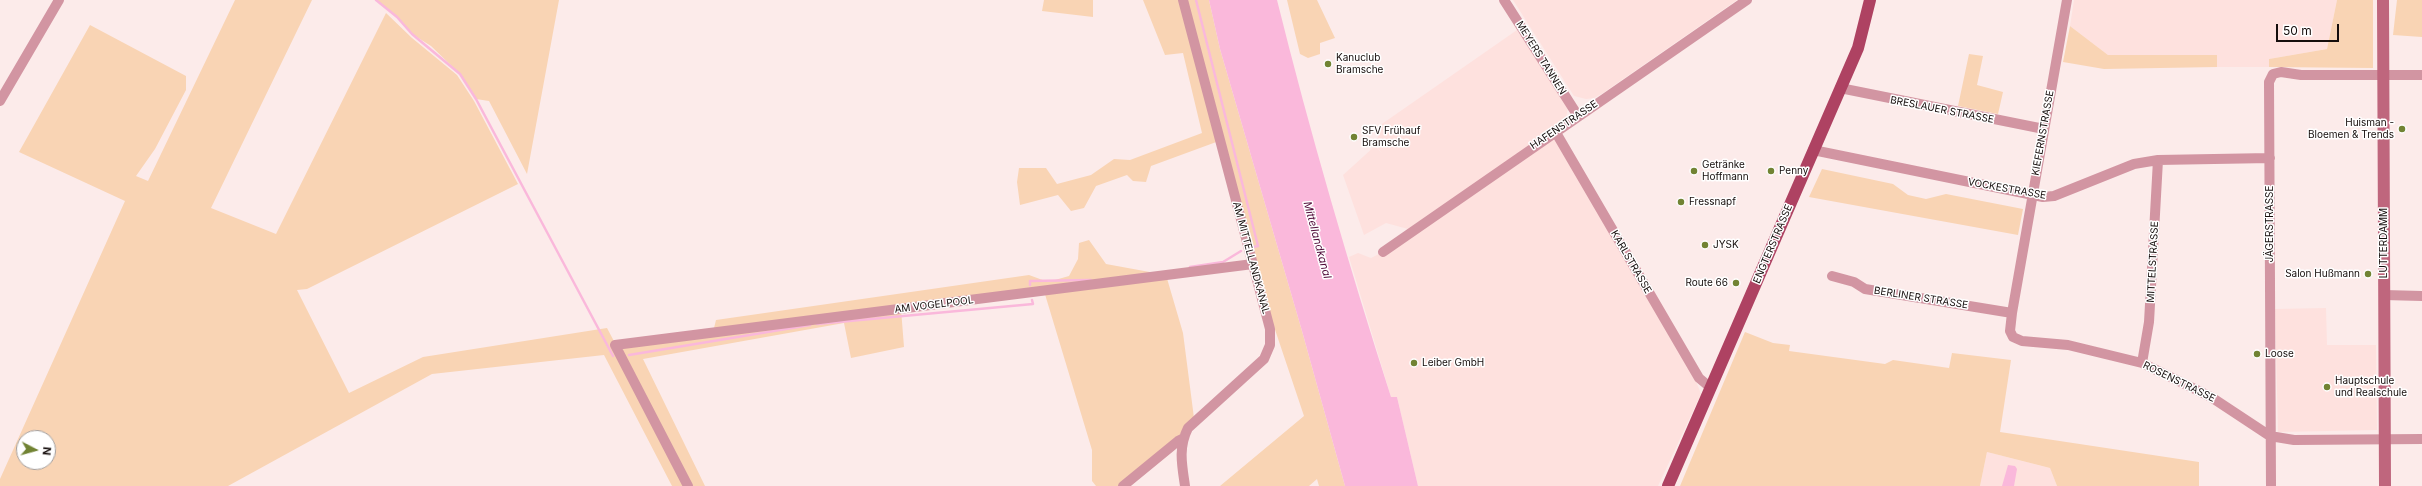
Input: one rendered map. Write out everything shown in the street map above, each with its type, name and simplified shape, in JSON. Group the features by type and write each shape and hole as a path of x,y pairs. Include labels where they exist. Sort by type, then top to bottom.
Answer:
{"main road":[{"name":"ENGTERSTRASSE","path":"1668,486 1863,36 1870,0"}],"street":[{"path":"0,101 60,0"},
{"name":"AM MITTELLANDKANAL","path":"1182,439 1195,420 1264,359 1270,345 1270,329 1183,0"},
{"name":"MEYERS TANNEN","path":"1504,0 1578,116"},
{"name":"HAFENSTRASSE","path":"1383,252 1555,131 1747,0"},
{"name":"KIEFERNSTRASSE","path":"2013,337 2010,331 2012,313 2067,0"},
{"name":"LUTTERDAMM","path":"2383,0 2385,486"},
{"name":"JÄGERSTRASSE","path":"2271,486 2269,82 2273,74 2281,72 2300,75 2383,76"},
{"path":"2383,76 2422,75"},
{"name":"BRESLAUER STRASSE","path":"1840,88 2044,129"},
{"name":"KARLSTRASSE","path":"1555,131 1699,378 1711,388"},
{"name":"VOCKESTRASSE","path":"1813,150 2032,195 2054,196 2134,164 2158,160 2270,158"},
{"name":"MITTELSTRASSE","path":"2142,363 2149,322 2158,160"},
{"name":"AM VOGELPOOL","path":"688,486 615,344 1253,264"},
{"name":"BERLINER STRASSE","path":"1832,276 1854,282 1865,289 2012,313"},
{"path":"2384,295 2422,296"},
{"name":"ROSENSTRASSE","path":"2013,337 2022,341 2084,348 2142,363 2211,397 2270,436 2294,440 2422,439"},
{"path":"1124,486 1182,439"},
{"path":"1182,439 1180,452 1185,486"}],"shaded area":[{"path":"235,0 312,0 211,208 276,234 386,13 412,38 457,75 474,101 518,184 307,289 297,290 349,393 423,357 607,328 616,345 713,332 716,320 1029,275 1048,282 1069,276 1078,259 1079,243 1089,240 1106,264 1166,275 1183,333 1194,418 1184,442 1130,486 1096,486 1092,481 1092,450 1044,291 901,309 904,347 851,358 844,323 643,359 705,486 672,486 604,355 432,374 228,486 0,486 0,479 16,443 16,470 56,470 56,430 22,430 125,201 19,152 90,25 186,76 186,90 155,149 136,176 148,181"},
{"path":"376,0 559,0 527,174 489,101 476,99 460,74 431,46 412,34 397,17"},
{"path":"1044,0 1093,0 1093,17 1042,11"},
{"path":"1143,0 1209,0 1220,49 1302,331 1345,486 1319,486 1317,479 1309,486 1220,486 1304,416 1253,264 1219,141 1151,166 1146,182 1133,181 1127,175 1096,186 1084,208 1071,211 1058,195 1020,205 1017,182 1019,168 1046,168 1057,184 1091,175 1114,159 1130,160 1202,133 1183,53 1165,55"},
{"path":"1287,0 1317,0 1335,38 1320,43 1320,54 1308,58 1300,54"},
{"path":"1513,0 1737,0 1603,93 1594,98 1586,99 1574,96"},
{"path":"2074,0 2337,0 2327,49 2269,59 2269,67 2217,67 2217,55 2108,55 2070,26"},
{"path":"2337,0 2373,0 2373,68 2269,67 2269,59 2327,49"},
{"path":"2397,0 2422,0 2422,37 2393,35"},
{"path":"2070,26 2108,55 2217,55 2217,67 2104,69 2063,62"},
{"path":"1517,30 1568,108 1565,122 1408,229 1386,223 1364,235 1343,175 1375,146 1382,153 1377,147 1379,126"},
{"path":"1969,54 1983,56 1977,85 2003,92 1998,114 1958,106"},
{"path":"1555,131 1696,381 1701,394 1658,486 1418,486 1397,397 1391,397 1349,257 1358,253 1371,258 1383,252"},
{"path":"1822,169 1893,184 1908,195 1926,199 1946,194 2023,209 2018,235 1809,197"},
{"name":"Hauptschule und Realschule","path":"2326,308 2327,345 2376,345 2377,430 2278,432 2275,309"},
{"path":"1745,332 1773,343 1790,345 1789,351 1885,364 1893,360 1949,368 1952,353 2011,360 2000,432 2199,462 2199,486 2057,486 2050,468 1987,452 1980,486 1680,486"},
{"path":"1987,452 2050,468 2057,486 1980,486"}],"water":[{"name":"Mittellandkanal","path":"1209,0 1277,0 1316,150 1360,298 1391,397 1397,397 1418,486 1345,486 1302,331 1220,49"},
{"path":"2008,465 2015,466 2017,469 2014,486 2002,486"}],"waterway":[{"path":"376,0 397,17 412,34 460,74 476,99 613,356"},
{"path":"1196,0 1258,246 1253,247"},
{"path":"1190,267 1223,262 1241,251"},
{"path":"1030,285 1030,281 1091,280"},
{"path":"817,324 1033,304 1032,300"},
{"path":"629,355 810,325"}],"place":[{"name":"Kanuclub Bramsche","path":"1328,64"},
{"name":"Huisman - Bloemen & Trends","path":"2402,129"},
{"name":"SFV Frühauf Bramsche","path":"1354,137"},
{"name":"Getränke Hoffmann","path":"1694,171"},
{"name":"Penny","path":"1771,171"},
{"name":"Fressnapf","path":"1681,202"},
{"name":"JYSK","path":"1705,245"},
{"name":"Salon Hußmann","path":"2368,274"},
{"name":"Route 66","path":"1736,283"},
{"name":"Loose","path":"2257,354"},
{"name":"Leiber GmbH","path":"1414,363"},
{"name":"Hauptschule und Realschule","path":"2327,387"}]}
